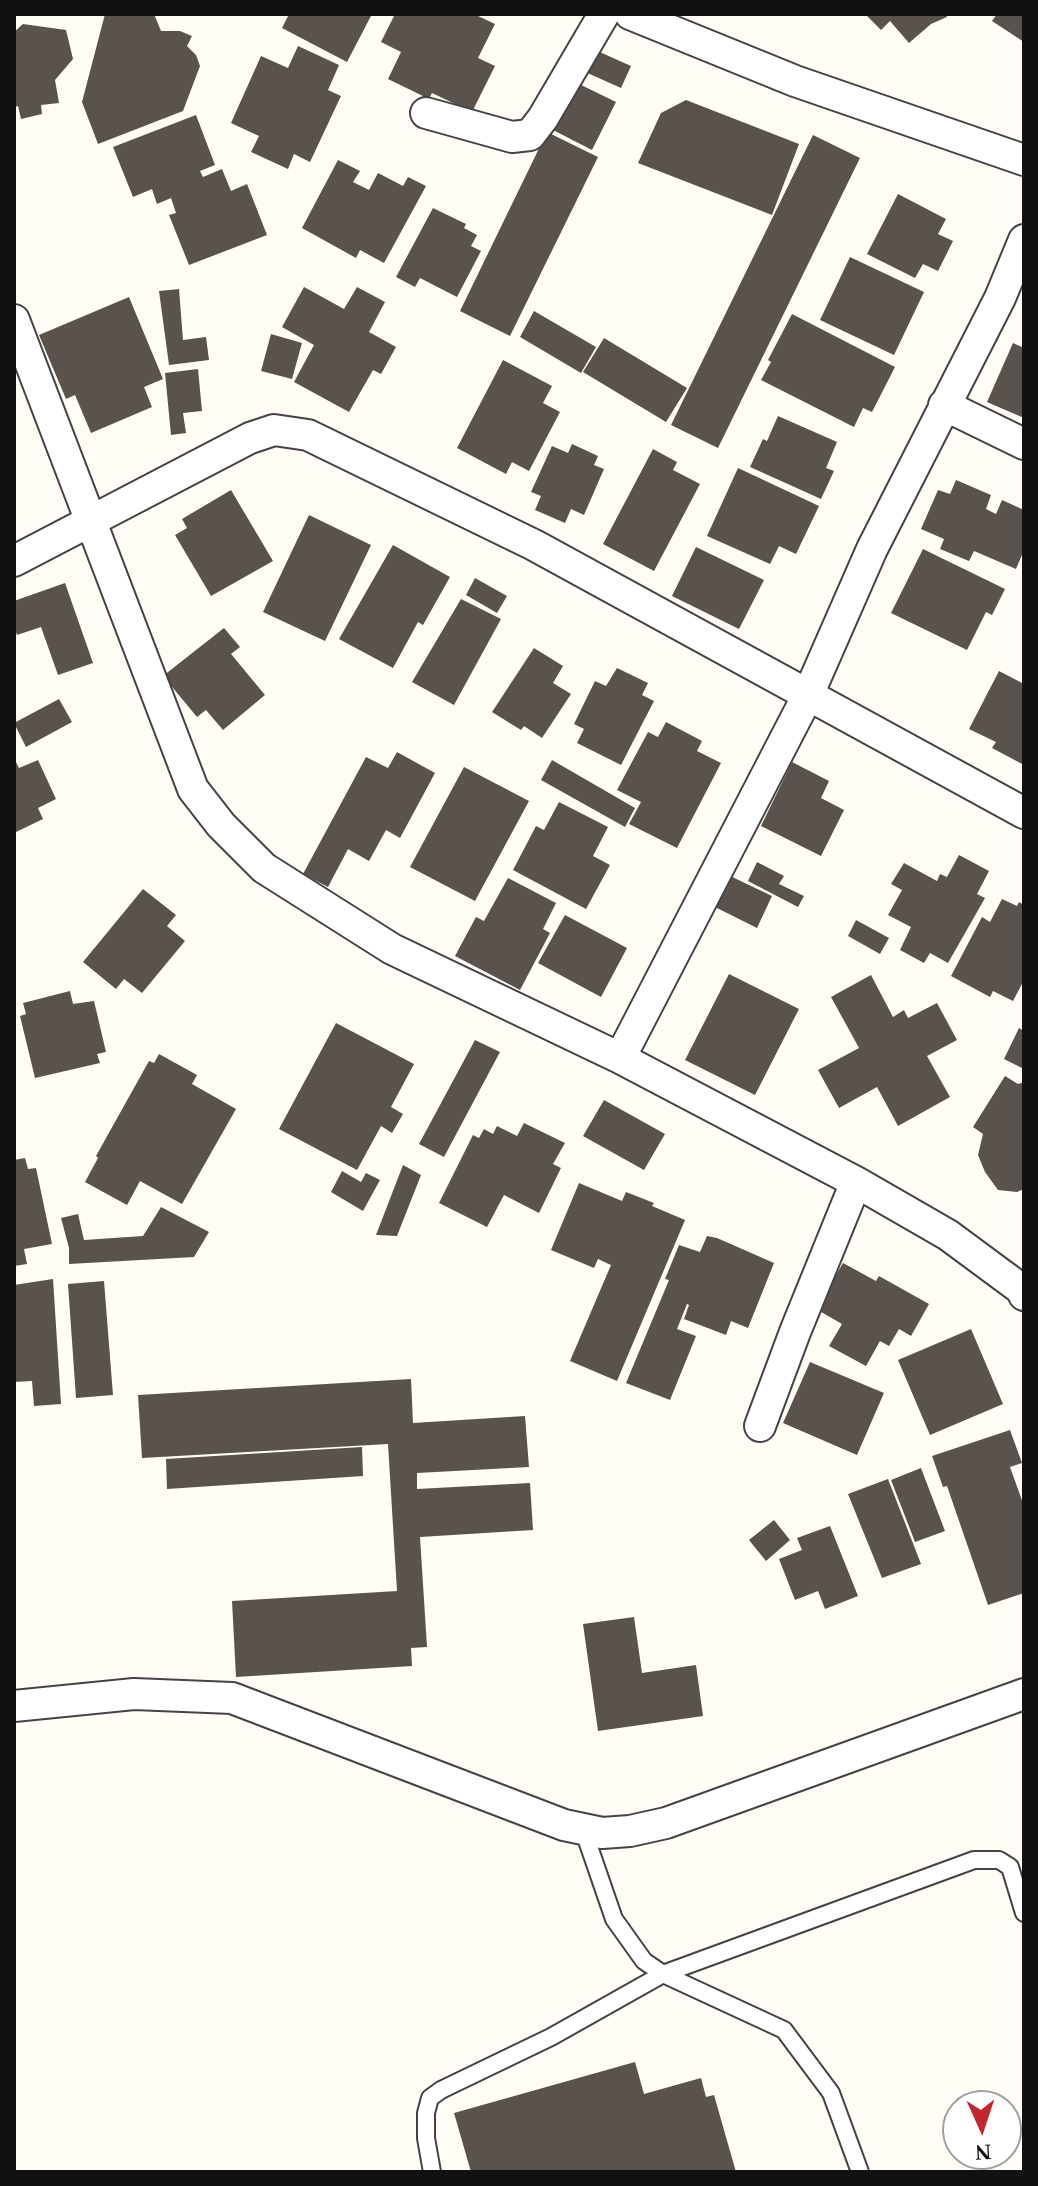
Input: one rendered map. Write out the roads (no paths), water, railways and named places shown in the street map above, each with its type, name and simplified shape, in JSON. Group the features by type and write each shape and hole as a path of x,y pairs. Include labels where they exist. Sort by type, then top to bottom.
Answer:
{"street":[{"path":"426,113 512,137 530,135 604,14"},
{"path":"630,14 795,81 1024,160"},
{"path":"620,1058 808,695 872,549 1000,298 1024,240"},
{"path":"14,320 193,789 221,825 253,858 392,949 620,1058 856,1182 948,1235 1021,1289 1024,1295"},
{"path":"944,405 1024,444"},
{"path":"14,561 250,438 274,430 308,435 534,545 1024,813"},
{"path":"760,1426 856,1182"},
{"path":"14,1706 134,1694 232,1698 564,1825 602,1833 666,1823 1024,1694"}],"lane":[{"path":"583,1829 614,1919 644,1961 663,1974 784,2030 831,2093 860,2172"},
{"path":"432,2172 426,2138 426,2113 430,2098 551,2037 663,1974 974,1860 999,1860 1010,1867 1024,1913"}]}
